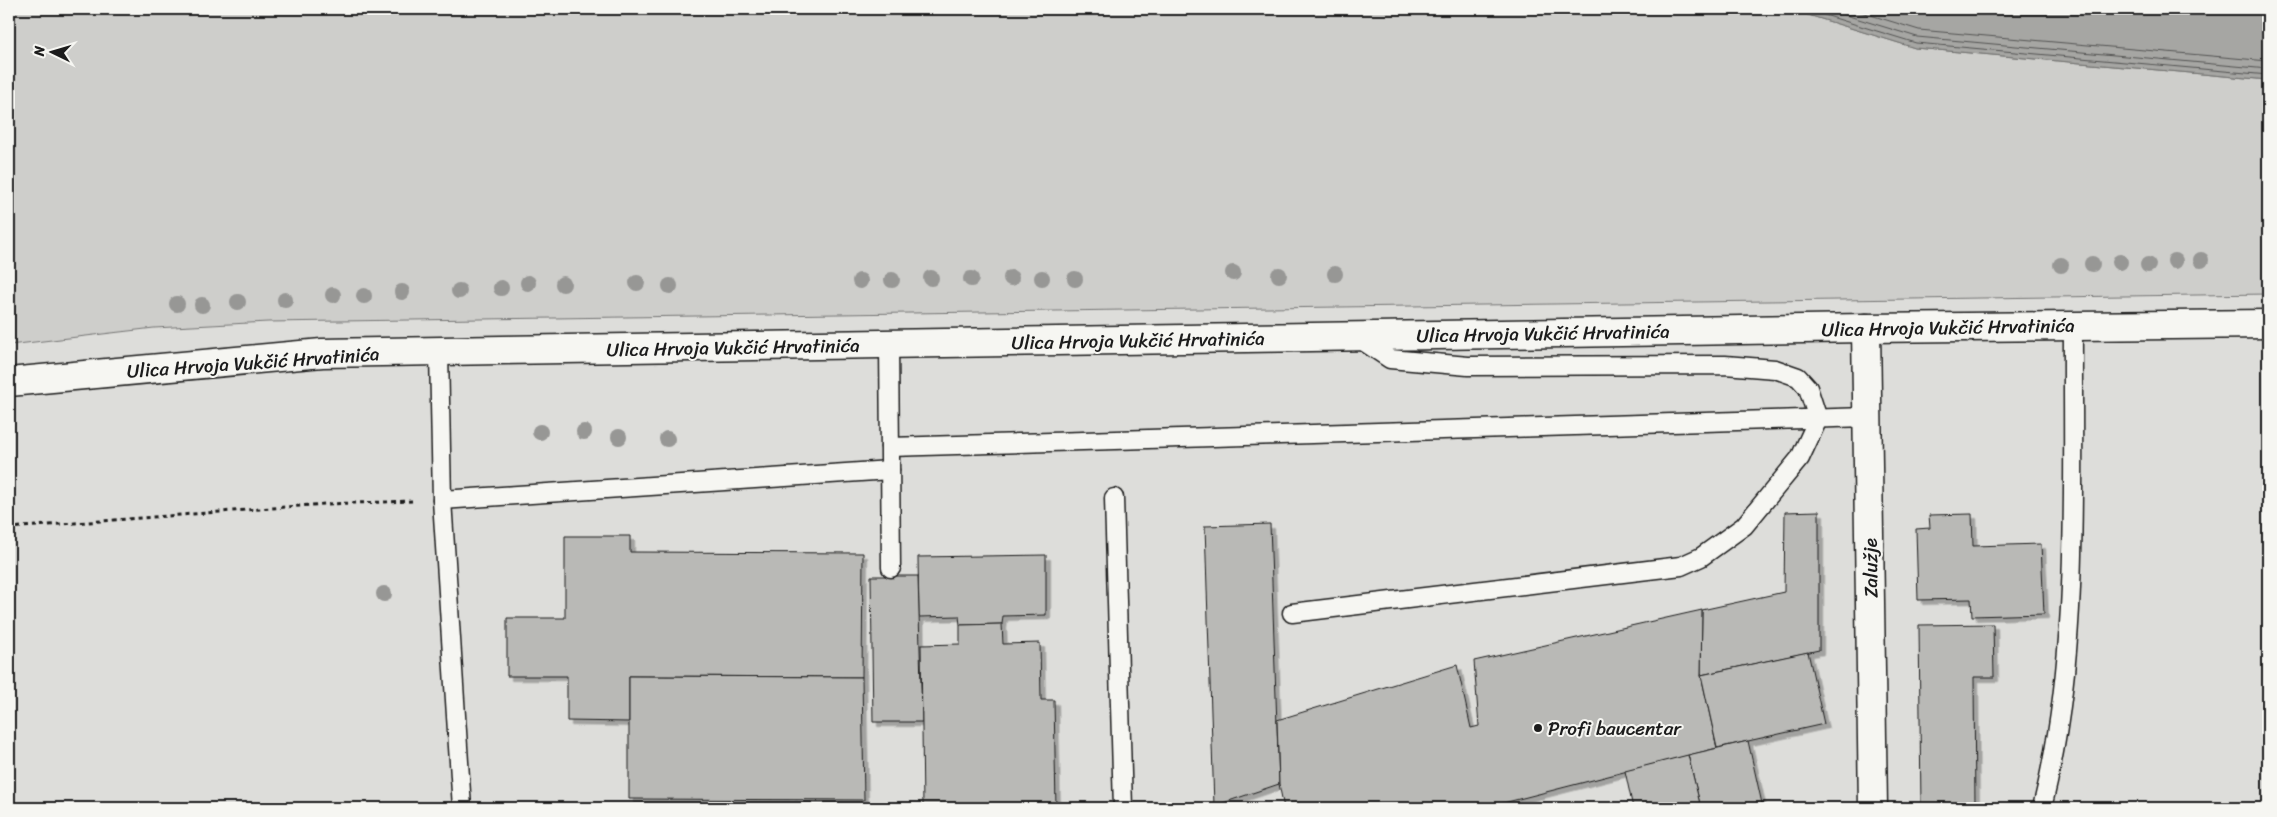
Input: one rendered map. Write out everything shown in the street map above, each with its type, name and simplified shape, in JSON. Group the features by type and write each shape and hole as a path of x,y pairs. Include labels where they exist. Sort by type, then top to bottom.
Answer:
{"main road":[{"name":"Ulica Hrvoja Vukčić Hrvatinića","path":"9,382 322,353 1866,328 2268,324"},
{"name":"Zalužje","path":"1866,328 1873,808"}],"lane":[{"path":"2042,808 2053,764 2071,612 2073,326"},
{"path":"1292,613 1681,566 1701,557 1744,526 1800,458 1818,419 1808,388 1798,377 1775,369 1725,365 1468,366 1390,359 1357,336"},
{"path":"889,344 891,568"},
{"path":"439,352 442,500 462,808"},
{"path":"890,447 1867,417"},
{"path":"442,500 890,470"},
{"path":"1114,498 1123,808"}],"path":[{"path":"9,528 325,504 442,500"}],"shaded area":[{"path":"9,9 1491,9 1498,11 1503,9 1789,9 1915,48 2268,80 2268,294 268,322 154,328 9,345"},
{"path":"2268,294 2268,808 9,808 9,345 154,328 268,322"}],"water":[{"path":"1789,9 2268,9 2268,80 1915,48"}],"building":[{"path":"1819,511 1819,650 1701,675 1702,610 1784,592 1785,512"},
{"path":"1972,514 1973,546 2041,544 2044,614 1972,616 1971,599 1918,600 1916,529 1930,528 1929,515"},
{"path":"1270,524 1279,784 1214,806 1205,526"},
{"path":"565,536 630,536 630,552 863,553 862,677 629,676 629,722 567,721 567,676 507,676 507,618 565,618"},
{"path":"1046,555 1046,615 1003,616 1002,624 960,625 959,616 919,617 918,557"},
{"path":"871,576 918,576 922,722 873,722"},
{"path":"1702,610 1701,675 1717,748 1484,808 1284,808 1279,784 1277,720 1457,665 1471,728 1479,726 1474,661"},
{"path":"1002,624 1003,644 1040,643 1041,700 1054,700 1056,808 923,808 921,645 960,644 960,625"},
{"path":"1993,624 1994,677 1974,677 1975,808 1921,808 1919,625"},
{"path":"1808,652 1824,724 1717,748 1701,675"},
{"path":"629,676 862,677 864,800 629,799"},
{"path":"1748,741 1763,808 1701,808 1688,755"},
{"path":"1688,755 1701,808 1633,808 1625,771"}],"place":[{"name":"Profi baucentar","path":"1538,728"}]}
